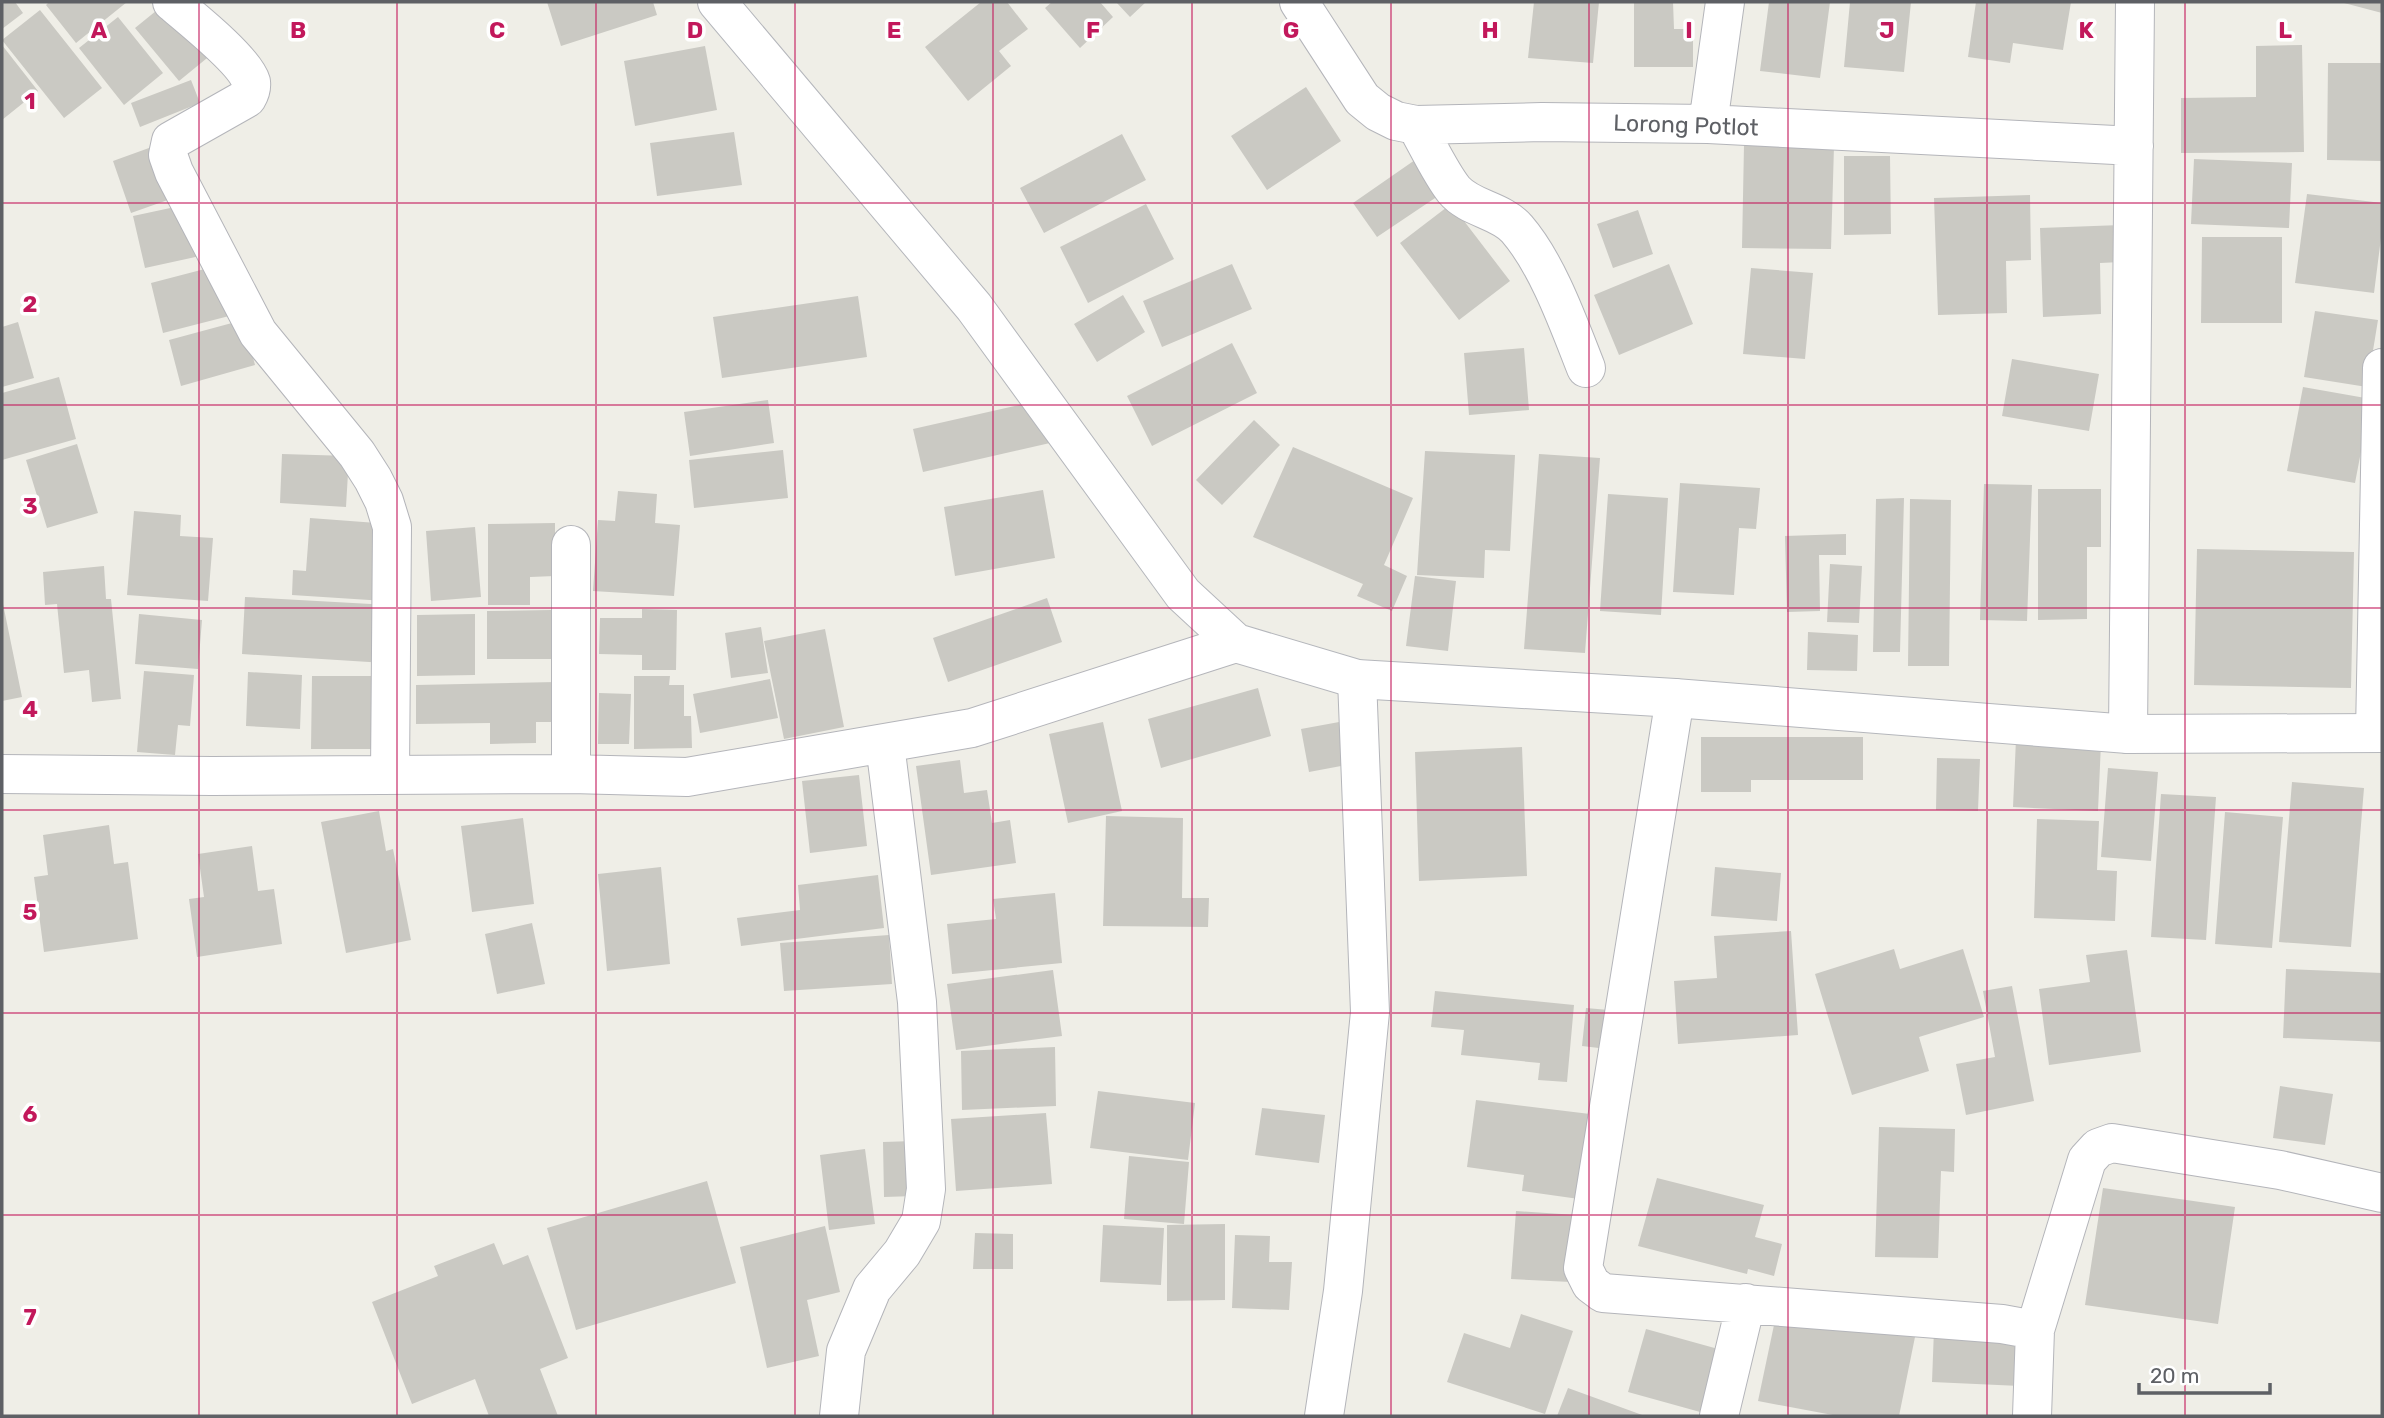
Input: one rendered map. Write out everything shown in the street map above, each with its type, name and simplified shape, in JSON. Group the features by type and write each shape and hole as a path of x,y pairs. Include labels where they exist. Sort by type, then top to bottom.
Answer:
{"street":[{"path":"172,2 243,66 251,81 247,98 171,141 168,155 174,172 258,333 373,478 392,527 390,775"},
{"path":"717,2 974,307 1183,594 1236,643 1357,679 1675,698 2128,734 2379,733 2382,368"},
{"name":"Lorong Potlot","path":"1299,2 1362,99 1378,112 1396,121 1416,125 1542,122 1708,124 2134,146"},
{"path":"1708,124 1725,2"},
{"path":"2128,734 2135,2"},
{"path":"1416,125 1454,190 1507,219 1518,230 1547,277 1586,368"},
{"path":"571,545 571,774"},
{"path":"2,774 571,774 687,777 972,728 1236,643"},
{"path":"1324,1416 1343,1290 1370,1012 1357,679"},
{"path":"1675,698 1583,1268 1591,1284 1603,1293 2002,1324 2035,1330"},
{"path":"839,1416 846,1351 872,1289 902,1253 921,1221 926,1189 917,1002 886,744"},
{"path":"2032,1416 2035,1330 2087,1160 2098,1148 2112,1143 2280,1170 2382,1193"},
{"path":"1718,1416 1746,1303"}],"building":[{"path":"2,2 15,2 23,13 2,29"},
{"path":"49,2 127,2 76,43 46,5"},
{"path":"167,2 212,54 179,81 135,28"},
{"path":"547,2 653,2 657,15 561,46"},
{"path":"981,2 1007,2 1028,29 999,51 1011,66 968,101 925,47"},
{"path":"1052,2 1100,2 1113,17 1080,48 1045,8"},
{"path":"1116,2 1146,2 1130,17"},
{"path":"1534,2 1599,2 1593,63 1528,58"},
{"path":"1634,2 1673,2 1674,29 1693,29 1693,67 1634,67"},
{"path":"1769,2 1830,2 1820,78 1760,71"},
{"path":"1850,2 1911,2 1904,72 1844,67"},
{"path":"1976,2 2071,2 2063,50 2013,43 2010,63 1968,57"},
{"path":"2382,2 2382,13 2344,3"},
{"path":"40,10 102,88 64,118 2,40"},
{"path":"118,17 163,73 124,105 79,48"},
{"path":"2,45 38,91 2,120"},
{"path":"2302,45 2304,152 2181,153 2181,98 2256,97 2256,46"},
{"path":"705,46 717,110 635,126 624,61"},
{"path":"2328,63 2382,63 2382,161 2327,160"},
{"path":"191,80 200,103 140,127 131,103"},
{"path":"1306,87 1341,141 1267,190 1231,136"},
{"path":"734,132 742,185 657,196 650,143"},
{"path":"1122,134 1146,180 1044,233 1020,188"},
{"path":"160,144 179,196 131,213 113,161"},
{"path":"1744,145 1834,146 1831,249 1742,248"},
{"path":"1425,153 1450,188 1377,237 1353,203"},
{"path":"1844,156 1890,156 1891,234 1844,235"},
{"path":"2194,159 2292,163 2289,228 2191,224"},
{"path":"2307,194 2382,203 2382,230 2374,293 2295,283"},
{"path":"2030,195 2031,260 2006,261 2007,313 1938,315 1934,198"},
{"path":"189,204 200,256 145,268 133,216"},
{"path":"1146,204 1174,259 1088,303 1060,247"},
{"path":"1451,204 1510,281 1459,320 1400,243"},
{"path":"1638,210 1653,254 1613,268 1597,224"},
{"path":"2121,225 2121,262 2100,263 2101,314 2043,317 2040,228"},
{"path":"2202,237 2282,237 2282,323 2201,323"},
{"path":"1232,264 1252,309 1162,347 1143,301"},
{"path":"1669,264 1693,324 1619,355 1594,295"},
{"path":"220,265 233,315 163,333 151,283"},
{"path":"1751,268 1813,273 1805,359 1743,354"},
{"path":"1123,295 1145,332 1097,362 1074,324"},
{"path":"858,296 867,357 722,378 713,317"},
{"path":"2315,311 2378,320 2367,387 2304,377"},
{"path":"243,320 255,365 181,386 169,340"},
{"path":"18,322 34,378 2,387 2,327"},
{"path":"1232,343 1257,393 1152,446 1127,396"},
{"path":"1524,348 1529,410 1469,415 1464,353"},
{"path":"2012,359 2099,374 2089,431 2002,416"},
{"path":"59,377 76,439 2,460 2,393"},
{"path":"2303,387 2371,399 2355,483 2287,471"},
{"path":"768,400 774,443 690,456 684,412"},
{"path":"1041,400 1050,443 923,472 913,429"},
{"path":"1254,420 1280,445 1222,505 1196,480"},
{"path":"77,444 98,513 47,528 26,460"},
{"path":"1293,447 1413,498 1384,565 1407,576 1392,611 1357,596 1363,584 1253,537"},
{"path":"783,450 788,498 694,508 689,460"},
{"path":"1425,451 1515,455 1510,551 1485,550 1484,578 1417,575"},
{"path":"282,454 349,456 346,507 280,503"},
{"path":"1539,454 1600,458 1585,653 1524,649"},
{"path":"1680,483 1760,488 1756,529 1739,528 1734,595 1673,592"},
{"path":"1984,484 2032,485 2027,621 1980,620"},
{"path":"2038,489 2101,489 2101,547 2087,547 2087,619 2038,620"},
{"path":"1043,490 1055,558 955,576 944,507"},
{"path":"618,491 657,494 655,523 680,525 674,596 593,591 598,520 615,521"},
{"path":"1608,494 1668,498 1661,615 1600,611"},
{"path":"1904,498 1900,652 1873,652 1876,499"},
{"path":"1910,499 1951,500 1949,666 1908,666"},
{"path":"134,511 181,515 180,536 213,538 208,601 127,595"},
{"path":"310,518 390,524 385,601 292,595 293,570 306,571"},
{"path":"555,523 555,576 530,577 530,605 488,605 488,524"},
{"path":"475,527 481,597 431,601 426,531"},
{"path":"1846,534 1846,555 1819,555 1820,611 1787,612 1785,536"},
{"path":"2197,549 2354,552 2351,688 2194,685"},
{"path":"1830,564 1862,566 1859,623 1827,622"},
{"path":"104,566 106,599 111,599 121,699 92,702 89,670 64,673 57,604 45,605 43,572"},
{"path":"1415,576 1456,581 1448,651 1406,646"},
{"path":"245,597 389,605 385,663 242,654"},
{"path":"1047,598 1062,642 948,682 933,638"},
{"path":"2,599 22,697 2,701"},
{"path":"642,609 677,610 676,670 642,670 642,655 599,654 600,618 642,618"},
{"path":"551,610 551,659 487,659 487,611"},
{"path":"139,614 202,620 198,669 135,664"},
{"path":"475,614 475,675 417,676 417,615"},
{"path":"761,627 768,673 731,678 725,633"},
{"path":"825,629 844,727 784,739 764,641"},
{"path":"1808,632 1858,635 1857,671 1807,670"},
{"path":"144,671 194,675 190,726 178,725 175,755 137,752"},
{"path":"248,672 302,675 300,729 246,726"},
{"path":"312,676 379,676 378,749 311,749"},
{"path":"634,676 670,676 669,685 684,685 684,716 691,716 692,748 634,749"},
{"path":"770,679 778,718 700,733 693,694"},
{"path":"556,682 556,722 536,722 536,743 490,744 490,723 416,724 416,685"},
{"path":"1258,688 1271,736 1161,768 1148,719"},
{"path":"599,693 631,694 629,744 598,744"},
{"path":"1350,720 1357,763 1309,772 1301,729"},
{"path":"1103,722 1122,811 1068,823 1049,734"},
{"path":"1701,737 1863,737 1863,780 1751,780 1751,792 1701,792"},
{"path":"2016,739 2101,743 2098,811 2013,807"},
{"path":"1522,747 1527,876 1419,881 1415,752"},
{"path":"1937,758 1980,759 1978,811 1936,810"},
{"path":"960,760 964,793 987,790 992,823 1010,820 1016,863 931,875 916,766"},
{"path":"2108,768 2158,772 2151,861 2101,857"},
{"path":"859,775 867,846 810,853 802,781"},
{"path":"2292,782 2364,788 2351,947 2279,942"},
{"path":"2161,794 2216,797 2206,940 2151,937"},
{"path":"379,811 386,851 393,849 411,940 346,953 321,822"},
{"path":"2225,812 2283,817 2272,948 2215,944"},
{"path":"1106,816 1183,818 1182,898 1209,898 1208,927 1103,926"},
{"path":"523,818 534,904 472,912 461,826"},
{"path":"2037,819 2099,821 2097,870 2117,871 2115,921 2034,918"},
{"path":"109,825 114,864 128,862 138,939 44,952 34,877 48,875 43,835"},
{"path":"252,846 258,891 274,889 282,944 197,957 189,899 204,897 198,854"},
{"path":"661,867 670,964 607,971 598,874"},
{"path":"1715,867 1781,873 1777,921 1711,916"},
{"path":"878,875 884,928 741,946 737,918 800,910 798,885"},
{"path":"1055,893 1062,963 952,974 947,924 996,919 993,899"},
{"path":"532,923 545,984 497,994 485,934"},
{"path":"1791,931 1798,1035 1678,1044 1674,981 1717,978 1714,936"},
{"path":"889,935 892,984 784,991 780,943"},
{"path":"1894,949 1900,969 1963,949 1984,1017 1919,1037 1929,1071 1852,1095 1815,974"},
{"path":"2127,950 2141,1052 2049,1065 2039,989 2090,982 2086,955"},
{"path":"2286,969 2382,973 2382,1042 2283,1038"},
{"path":"1053,970 1062,1036 956,1050 947,984"},
{"path":"2012,986 2034,1101 1966,1115 1956,1064 1995,1057 1983,991"},
{"path":"1435,991 1574,1005 1567,1082 1538,1080 1540,1063 1461,1055 1464,1030 1431,1027"},
{"path":"1586,1008 1620,1011 1616,1050 1582,1046"},
{"path":"1055,1047 1056,1106 962,1110 961,1051"},
{"path":"2280,1086 2333,1094 2325,1145 2273,1138"},
{"path":"1098,1091 1195,1103 1188,1160 1090,1148"},
{"path":"1476,1100 1590,1114 1579,1199 1522,1191 1524,1175 1467,1167"},
{"path":"1262,1108 1325,1115 1319,1163 1255,1155"},
{"path":"1046,1113 1052,1184 956,1191 951,1119"},
{"path":"1879,1127 1955,1129 1954,1172 1941,1171 1938,1258 1875,1257"},
{"path":"914,1141 915,1196 884,1197 883,1142"},
{"path":"865,1149 875,1224 829,1230 820,1155"},
{"path":"1129,1156 1189,1162 1184,1224 1124,1219"},
{"path":"1657,1178 1764,1205 1755,1237 1782,1244 1774,1276 1748,1269 1747,1274 1638,1246"},
{"path":"707,1181 736,1283 576,1330 547,1228"},
{"path":"2103,1188 2235,1207 2218,1324 2085,1305"},
{"path":"1516,1211 1576,1215 1571,1282 1511,1279"},
{"path":"1225,1224 1225,1300 1167,1301 1167,1225"},
{"path":"1103,1225 1164,1228 1161,1285 1100,1282"},
{"path":"825,1226 840,1292 807,1300 819,1356 767,1368 740,1247"},
{"path":"975,1233 1013,1234 1013,1269 973,1269"},
{"path":"1235,1235 1270,1236 1269,1262 1292,1262 1289,1310 1232,1308"},
{"path":"494,1243 503,1265 528,1255 568,1358 540,1369 558,1416 489,1416 475,1379 412,1404 372,1302 438,1276 434,1266"},
{"path":"1778,1306 1916,1332 1899,1416 1838,1416 1758,1401"},
{"path":"1521,1314 1573,1331 1545,1414 1447,1382 1464,1333 1510,1348"},
{"path":"1646,1329 1729,1352 1711,1415 1628,1392"},
{"path":"1934,1329 2023,1334 2020,1386 1932,1382"},
{"path":"1568,1388 1645,1416 1557,1416"}]}
